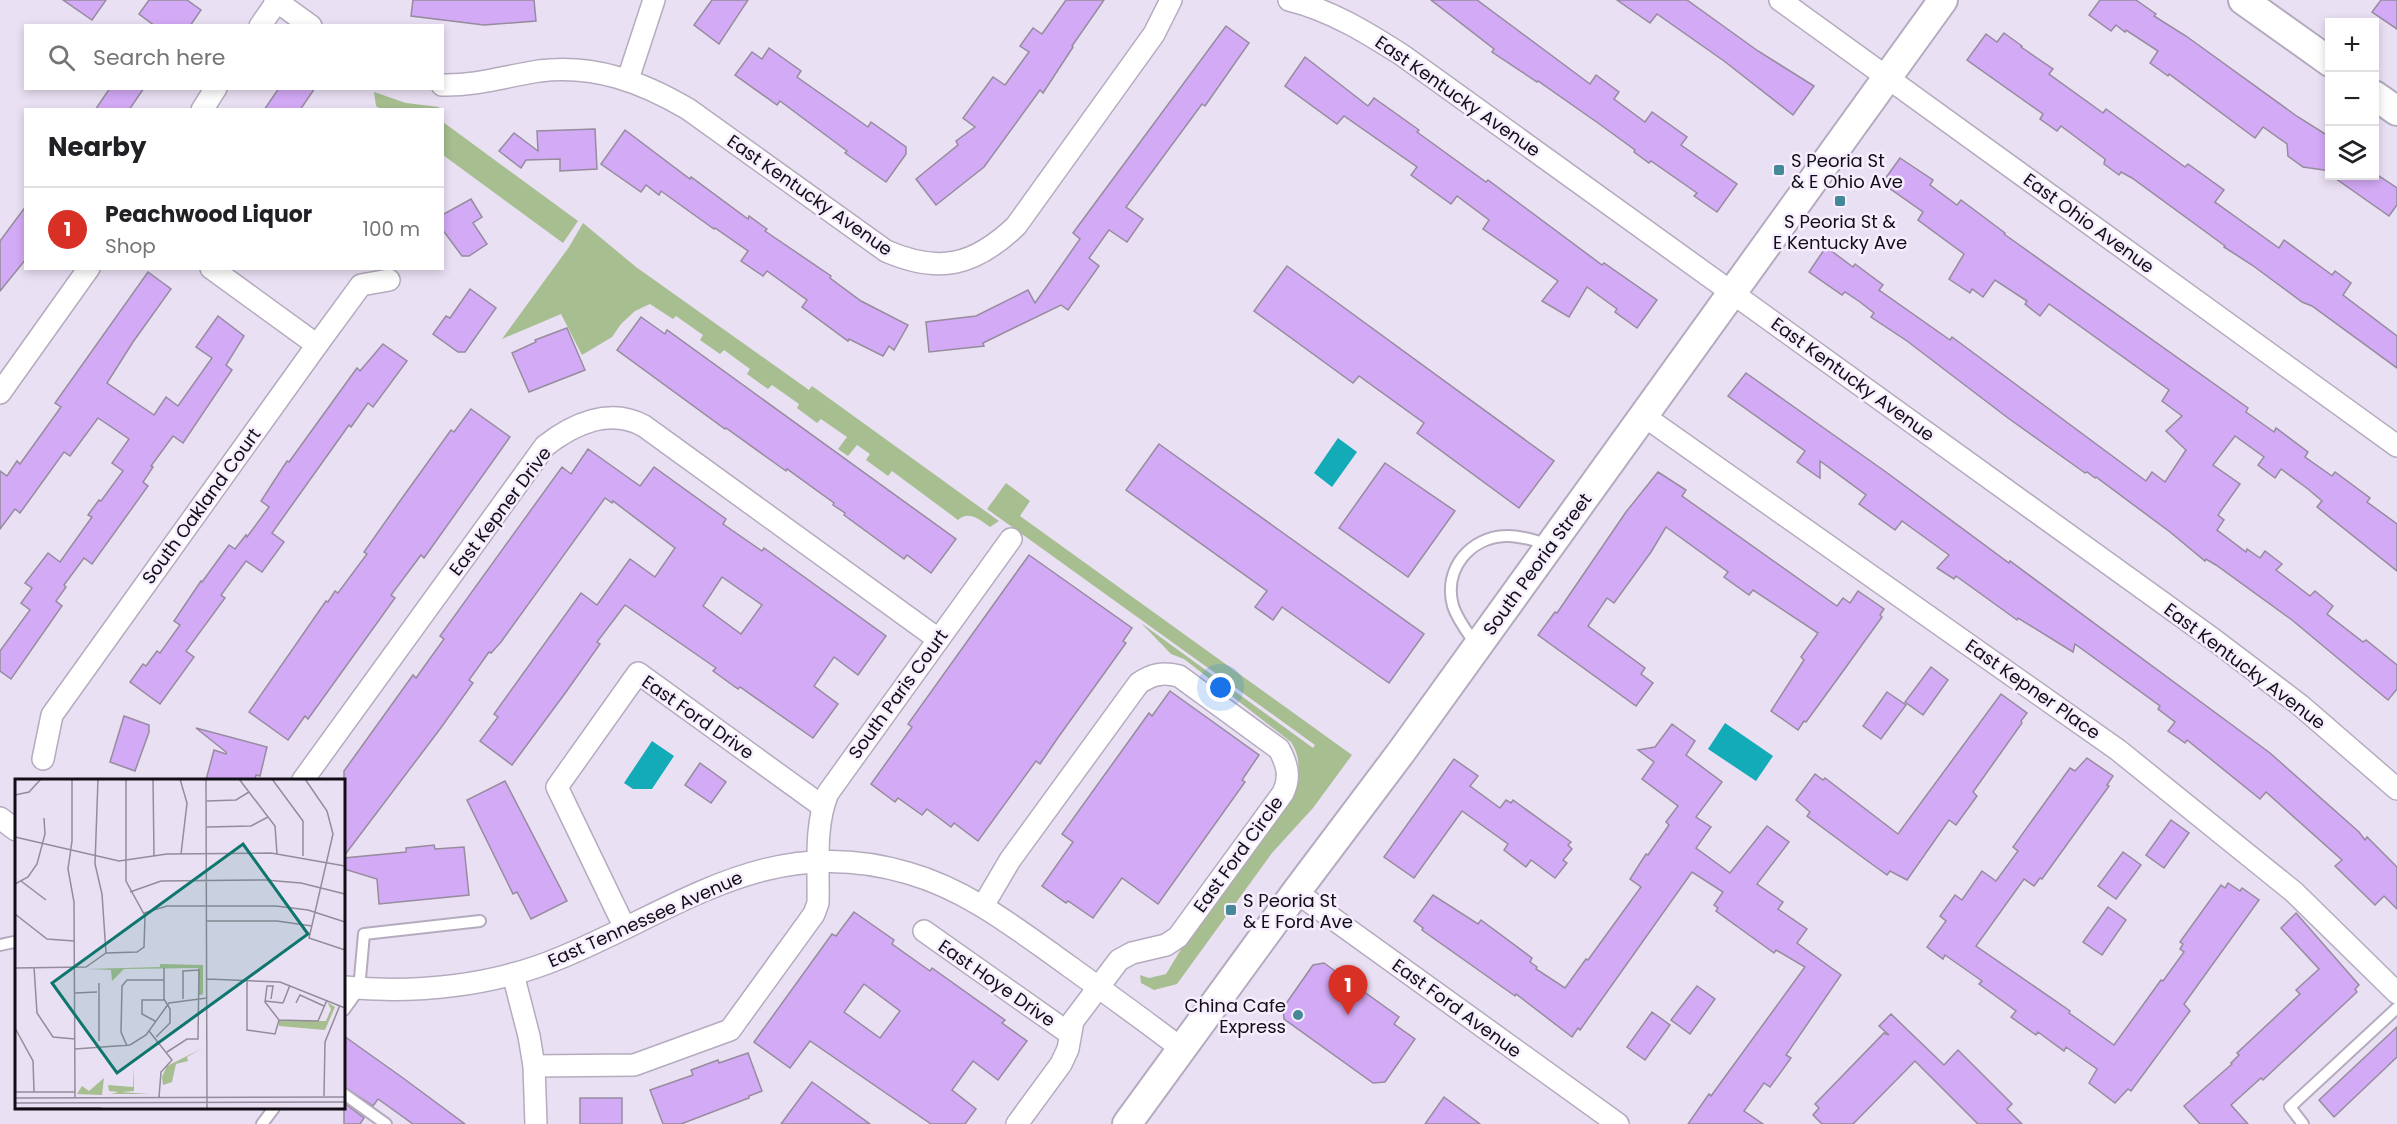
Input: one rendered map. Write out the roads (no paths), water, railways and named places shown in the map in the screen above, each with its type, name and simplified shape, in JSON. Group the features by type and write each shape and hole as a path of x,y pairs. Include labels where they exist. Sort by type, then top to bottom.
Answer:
{"main road":[{"name":"South Peoria Street","path":"1127,1124 1551,545 1943,0"},
{"path":"2243,0 2325,58"},
{"path":"2379,98 2397,111"}],"street":[{"path":"261,24 277,0 308,24"},
{"path":"628,79 654,0"},
{"name":"East Kentucky Avenue","path":"444,85 464,86 539,71 571,70 604,73 628,79 658,91 688,109 886,251 926,264 953,263 974,257 997,245 1016,226 1154,34 1171,0"},
{"name":"East Kentucky Avenue","path":"1289,0 1332,15 1366,32 1402,55 2213,639 2300,705 2397,789"},
{"name":"East Ohio Avenue","path":"1780,0 2397,446"},
{"path":"203,108 215,90"},
{"path":"0,393 88,270"},
{"path":"215,270 317,345"},
{"name":"South Oakland Court","path":"43,759 52,715 317,345 361,285 389,280"},
{"name":"East Kepner Place","path":"1644,416 2118,750 2294,892 2397,993"},
{"name":"East Kepner Drive","path":"304,779 545,446 559,435 601,417 619,417 644,426 938,639"},
{"name":"South Paris Court","path":"534,1066 634,1065 730,1030 814,914 818,903 822,806 828,793 1011,539"},
{"name":"East Ford Drive","path":"625,928 557,787 638,673 822,806"},
{"name":"East Ford Circle","path":"983,906 1010,860 1140,683 1151,675 1165,673 1179,676 1279,749 1286,761 1288,775 1286,787 1178,937 1166,945 1132,953 1119,960 1098,987"},
{"path":"0,818 15,829"},
{"name":"East Tennessee Avenue","path":"351,988 415,989 464,984 513,974 560,958 711,886 770,867 819,862 878,866 908,873 983,906 1182,1048"},
{"name":"East Ford Avenue","path":"1296,892 1618,1124"},
{"name":"East Hoye Drive","path":"924,931 1070,1035"},
{"path":"513,974 529,1036 534,1066 536,1124"},
{"name":"East Hoye Drive","path":"1017,1124 1061,1064 1068,1049 1073,1021 1098,987"}],"lane":[{"path":"1477,646 1460,622 1450,593 1452,579 1462,556 1477,543 1490,538 1509,536 1551,545"},
{"path":"345,1007 364,934 480,921"},
{"path":"0,945 14,942"},
{"path":"2303,1124 2290,1107 2397,1008"},
{"path":"345,1095 386,1124"},
{"path":"262,1124 273,1109"}],"water":[{"path":"1338,438 1357,452 1332,487 1314,473"},
{"path":"1725,723 1773,756 1756,781 1708,749"},
{"path":"652,741 674,756 652,789 633,789 624,783"}],"place":[{"name":"S Peoria St & E Ohio Ave","path":"1779,170"},
{"name":"S Peoria St & E Kentucky Ave","path":"1840,201"},
{"name":"S Peoria St & E Ford Ave","path":"1231,910"},
{"name":"China Cafe Express","path":"1298,1015"},
{"name":"Peachwood Liquor","path":"1348,1015"}]}
